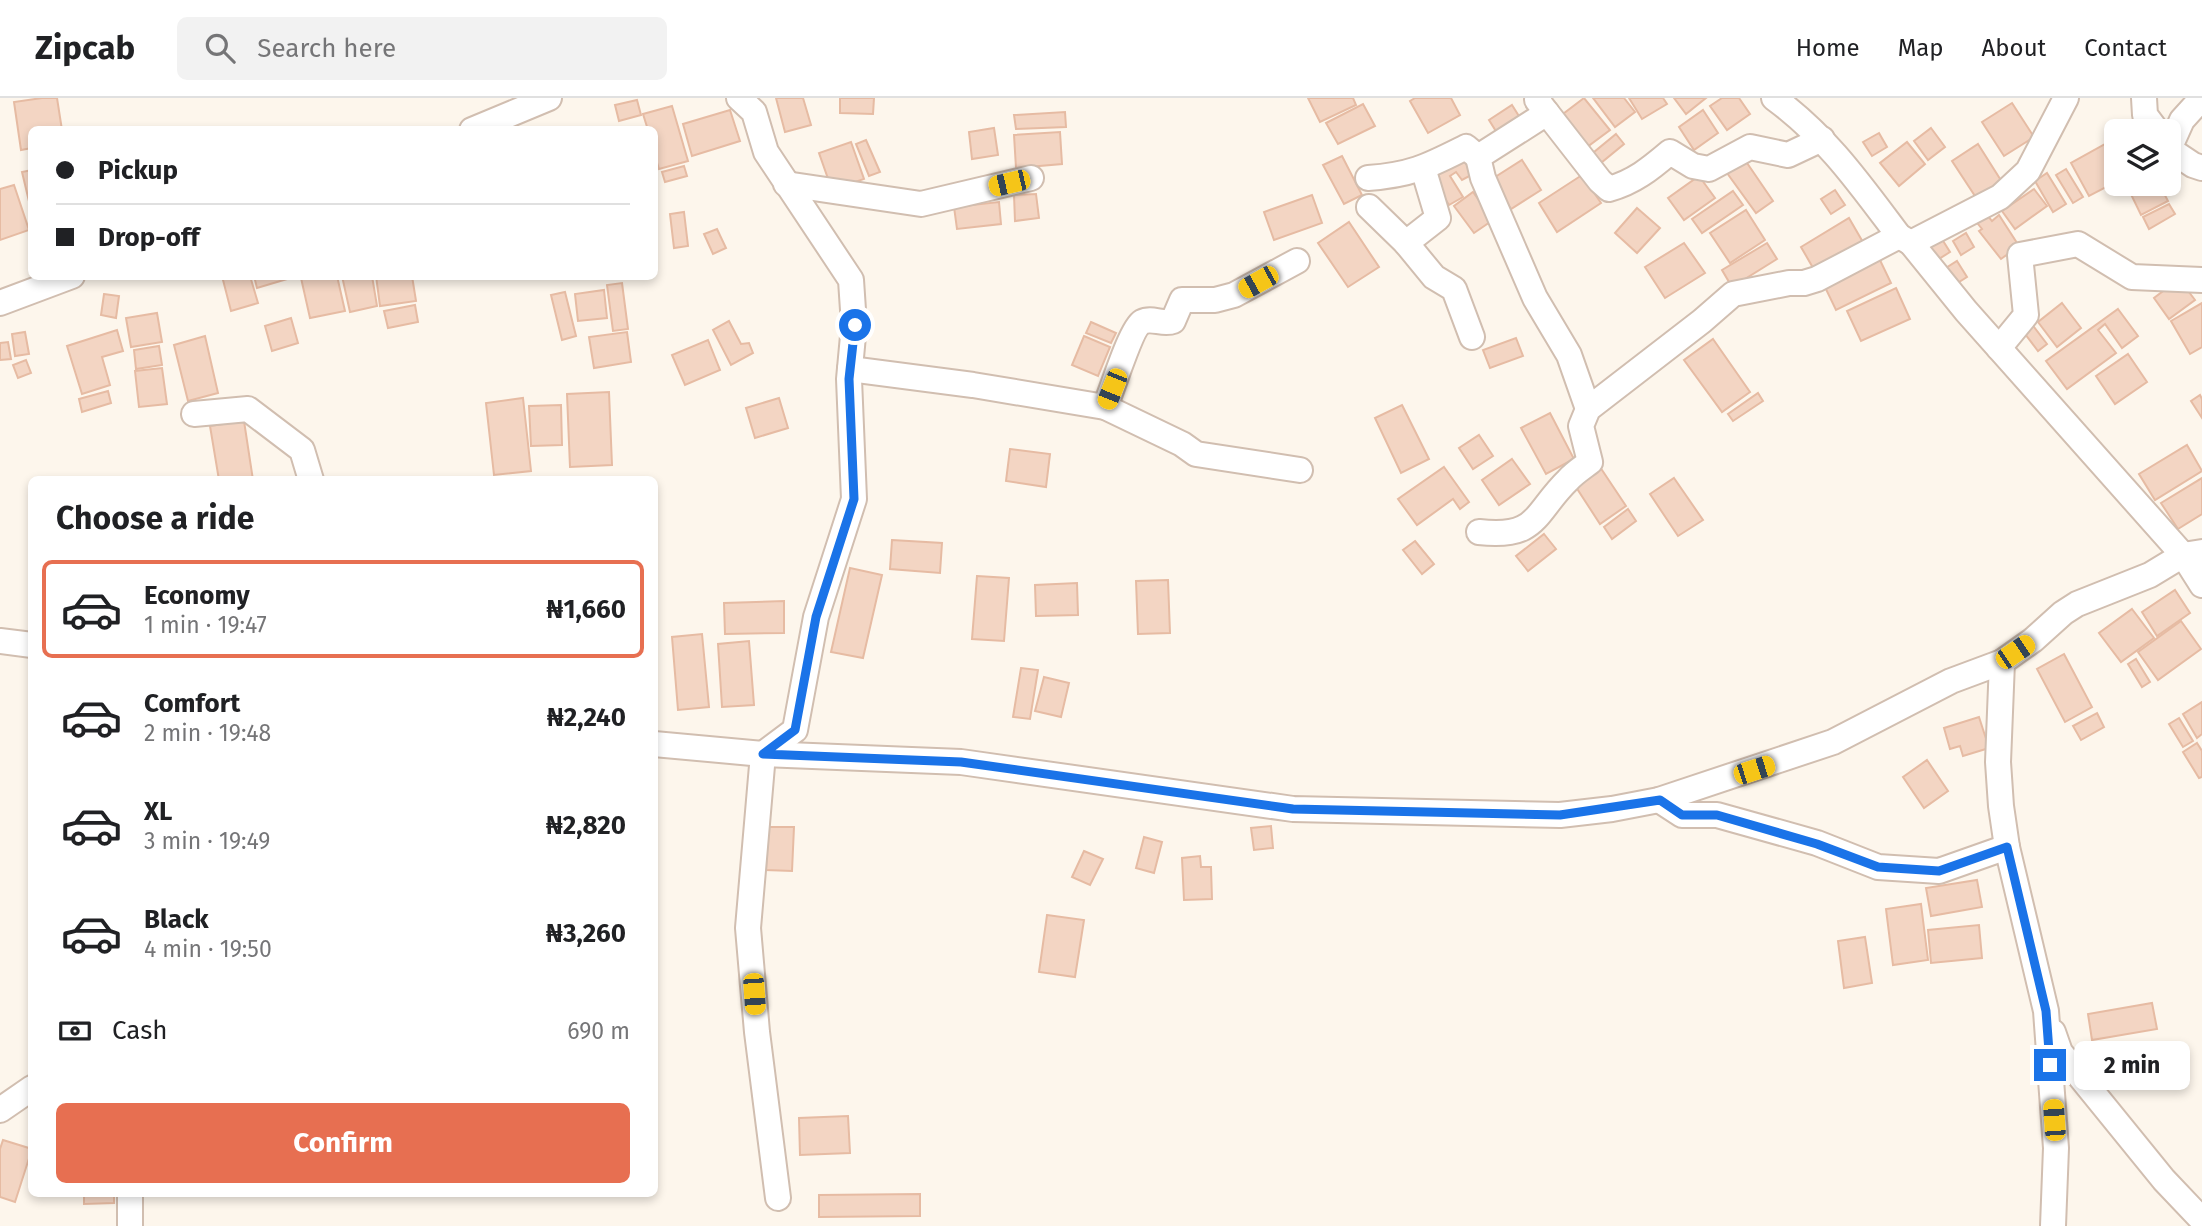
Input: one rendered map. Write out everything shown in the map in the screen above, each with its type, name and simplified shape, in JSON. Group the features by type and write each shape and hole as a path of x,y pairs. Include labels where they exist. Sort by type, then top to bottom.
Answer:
{"street":[{"path":"482,126 549,98"},
{"path":"739,98 754,113 766,152 851,280 855,325 850,369 854,499 816,617 795,730 763,754 748,928 757,1032 778,1198"},
{"path":"1774,98 1799,117 1843,161 1905,240 1999,348 2196,558 2202,585"},
{"path":"1479,532 1494,534 1516,531 1535,521 1568,479 1590,462 1581,426 1588,409 1702,321 1732,294 1817,279 2000,197 2028,171 2066,98"},
{"path":"2144,98 2145,115 2148,119"},
{"path":"2181,122 2202,98"},
{"path":"1478,157 1543,105 1600,181 1609,189 1627,184 1643,175 1670,152 1693,166 1709,169 1750,147 1788,155 1822,139"},
{"path":"1368,178 1401,175 1423,169 1466,147 1478,157 1483,178 1535,299 1569,355 1588,409"},
{"path":"2181,156 2202,168"},
{"path":"1406,243 1438,218 1423,169"},
{"path":"786,184 921,204 1031,178"},
{"path":"1368,207 1406,243 1434,277 1454,289 1472,337"},
{"path":"1999,348 2026,315 2020,254 2078,244 2132,277 2202,280"},
{"path":"1105,407 1130,341 1142,322 1150,320 1166,324 1173,321 1182,300 1215,300 1234,295 1297,261"},
{"path":"0,303 61,280"},
{"path":"850,369 1105,407 1182,444 1196,454 1300,470"},
{"path":"194,414 248,409 302,450 310,476"},
{"path":"661,748 961,762 1293,809 1560,815 1660,800 1833,743 1951,681 2002,662 2033,640 2063,612 2077,604 2196,558"},
{"path":"0,641 28,644"},
{"path":"2002,662 1998,762 2007,847 2046,1011 2060,1052 2164,1180 2202,1220"},
{"path":"1660,800 1682,815 1717,815 1817,844 1878,867 1939,871 2007,847"},
{"path":"2046,1011 2056,1147 2053,1226"},
{"path":"0,1110 28,1091"},
{"path":"130,1197 130,1226"}],"building":[{"path":"57,98 61,126 28,126 28,149 21,150 14,102"},
{"path":"776,98 803,98 811,125 785,132"},
{"path":"840,98 874,98 873,114 840,113"},
{"path":"1308,98 1353,98 1356,105 1320,122"},
{"path":"1415,98 1451,98 1460,115 1428,133 1410,101"},
{"path":"1584,98 1610,130 1583,150 1559,117"},
{"path":"1593,98 1624,98 1635,112 1615,127"},
{"path":"1629,98 1663,98 1667,104 1642,119"},
{"path":"1674,98 1706,98 1686,114"},
{"path":"1722,98 1739,98 1750,114 1727,130 1710,106"},
{"path":"637,100 641,115 619,121 615,105"},
{"path":"2012,103 2034,137 2004,156 1982,122"},
{"path":"1363,104 1375,126 1338,144 1326,123"},
{"path":"1512,105 1522,121 1499,136 1489,120"},
{"path":"672,106 688,161 659,169 658,126 647,126 643,114"},
{"path":"730,110 740,141 692,156 683,124"},
{"path":"1703,110 1718,133 1694,150 1679,127"},
{"path":"1065,112 1066,127 1016,129 1014,115"},
{"path":"994,128 998,155 972,159 969,132"},
{"path":"1931,128 1945,147 1928,160 1914,141"},
{"path":"1060,132 1062,164 1016,168 1014,135"},
{"path":"1879,133 1887,147 1872,156 1863,142"},
{"path":"1616,134 1624,144 1596,167 1588,157"},
{"path":"866,140 880,172 869,176 856,144"},
{"path":"851,142 864,179 832,190 819,153"},
{"path":"1907,142 1925,164 1899,186 1880,163"},
{"path":"1978,144 2002,182 1977,199 1952,161"},
{"path":"2104,145 2104,188 2089,196 2071,163"},
{"path":"1463,153 1475,173 1462,180 1456,172 1450,176 1463,197 1449,205 1429,173"},
{"path":"1342,156 1362,195 1344,204 1323,165"},
{"path":"1522,160 1541,190 1511,209 1492,179"},
{"path":"1745,160 1773,201 1756,213 1727,173"},
{"path":"684,166 687,176 665,182 662,172"},
{"path":"2066,169 2083,197 2073,203 2056,175"},
{"path":"28,171 28,197 22,172"},
{"path":"2047,173 2066,204 2053,212 2035,181"},
{"path":"1582,175 1601,203 1557,232 1539,203"},
{"path":"1699,176 1715,198 1684,220 1668,198"},
{"path":"14,185 28,230 0,240 0,189"},
{"path":"2034,189 2047,206 2015,229 2002,211"},
{"path":"1835,190 1845,205 1831,214 1821,199"},
{"path":"1733,191 1743,205 1702,233 1692,219"},
{"path":"1473,192 1493,220 1474,233 1454,206"},
{"path":"1036,194 1039,218 1015,221 1014,195"},
{"path":"1312,195 1322,223 1274,240 1264,212"},
{"path":"2132,196 2165,196 2168,201 2141,215"},
{"path":"999,202 1001,224 957,229 954,207"},
{"path":"2169,204 2175,214 2149,229 2143,217"},
{"path":"1637,208 1660,228 1637,253 1615,233"},
{"path":"1746,210 1765,240 1730,263 1710,233"},
{"path":"1984,211 1992,221 1999,215 2019,246 2001,259 1979,231 1982,229 1974,219"},
{"path":"684,212 688,246 674,248 670,214"},
{"path":"1849,218 1864,244 1816,273 1801,247"},
{"path":"1349,222 1379,267 1348,287 1318,243"},
{"path":"717,229 726,248 713,254 704,234"},
{"path":"1966,233 1974,247 1961,255 1953,241"},
{"path":"1940,236 1950,252 1934,262 1924,246"},
{"path":"1684,243 1705,273 1665,298 1645,267"},
{"path":"1767,243 1777,259 1732,287 1722,270"},
{"path":"1878,256 1891,283 1836,310 1823,283"},
{"path":"1957,261 1967,277 1951,287 1941,271"},
{"path":"2179,279 2195,300 2169,319 2154,298"},
{"path":"223,280 251,280 258,303 231,311"},
{"path":"255,280 284,280 257,288"},
{"path":"301,280 338,280 345,311 310,318"},
{"path":"343,280 373,280 377,306 350,312"},
{"path":"377,280 413,280 416,301 380,306"},
{"path":"622,283 628,329 613,331 607,285"},
{"path":"1896,288 1910,319 1861,341 1847,311"},
{"path":"604,290 607,318 578,321 575,294"},
{"path":"565,292 576,336 562,340 551,295"},
{"path":"104,294 119,296 116,318 101,315"},
{"path":"2062,303 2081,328 2057,347 2038,322"},
{"path":"2202,303 2202,347 2190,354 2171,321"},
{"path":"415,305 418,322 388,328 384,311"},
{"path":"2118,309 2138,336 2122,348 2105,324 2098,330 2116,353 2067,389 2046,361"},
{"path":"157,313 162,342 131,347 126,318"},
{"path":"291,318 298,343 272,351 265,326"},
{"path":"729,321 741,344 749,343 753,353 731,365 713,330"},
{"path":"1091,322 1116,333 1111,343 1086,333"},
{"path":"2031,323 2047,344 2038,351 2022,330"},
{"path":"117,330 123,351 102,357 110,385 82,394 67,346"},
{"path":"25,332 29,354 15,356 12,334"},
{"path":"627,332 631,362 594,368 589,337"},
{"path":"205,336 218,393 188,401 174,345"},
{"path":"1084,336 1110,347 1098,376 1072,365"},
{"path":"1516,338 1523,356 1490,368 1483,350"},
{"path":"1713,339 1750,392 1722,412 1684,360"},
{"path":"708,340 720,370 685,385 672,355"},
{"path":"8,342 11,359 0,360 0,343"},
{"path":"159,346 162,365 136,369 134,350"},
{"path":"2128,354 2147,382 2115,404 2096,376"},
{"path":"26,360 31,373 18,378 13,365"},
{"path":"162,368 167,404 139,407 135,371"},
{"path":"108,391 111,403 82,412 79,399"},
{"path":"609,392 612,465 570,467 567,394"},
{"path":"1758,393 1763,401 1733,421 1728,414"},
{"path":"2200,395 2202,399 2202,418 2191,401"},
{"path":"523,398 531,471 494,475 486,403"},
{"path":"779,398 788,428 755,438 746,408"},
{"path":"561,405 562,445 531,446 529,406"},
{"path":"1402,405 1429,459 1401,473 1375,418"},
{"path":"1550,413 1574,459 1546,474 1521,428"},
{"path":"244,421 252,476 218,476 210,426"},
{"path":"1479,435 1493,456 1473,469 1459,448"},
{"path":"2187,445 2202,471 2155,500 2139,474"},
{"path":"1010,449 1050,454 1046,487 1006,481"},
{"path":"1512,459 1530,484 1499,505 1482,480"},
{"path":"1444,467 1469,502 1460,509 1453,499 1417,525 1398,499"},
{"path":"1600,467 1626,506 1600,524 1574,484"},
{"path":"1674,478 1703,520 1678,536 1650,494"},
{"path":"2202,478 2202,514 2178,529 2161,503"},
{"path":"1628,509 1636,521 1612,539 1604,527"},
{"path":"1544,534 1556,549 1528,571 1516,556"},
{"path":"892,540 942,543 940,573 890,569"},
{"path":"1415,541 1434,564 1422,574 1403,550"},
{"path":"850,568 882,575 863,658 831,652"},
{"path":"977,576 1009,578 1004,641 972,639"},
{"path":"1168,580 1170,633 1138,634 1136,581"},
{"path":"1077,583 1078,615 1036,616 1035,585"},
{"path":"2175,590 2190,613 2157,636 2142,612"},
{"path":"784,601 784,633 725,634 724,603"},
{"path":"2132,609 2154,638 2121,662 2099,633"},
{"path":"2181,621 2201,649 2158,680 2138,652"},
{"path":"702,634 709,707 678,710 672,637"},
{"path":"749,641 754,705 722,707 718,644"},
{"path":"2064,654 2092,707 2065,722 2037,669"},
{"path":"2136,659 2150,682 2142,687 2128,664"},
{"path":"1021,668 1038,670 1030,719 1013,717"},
{"path":"1044,677 1069,683 1061,717 1035,711"},
{"path":"2202,702 2202,734 2197,738 2183,714"},
{"path":"2097,713 2104,727 2081,740 2073,726"},
{"path":"1979,717 1989,748 1963,756 1960,746 1950,749 1944,728"},
{"path":"2179,718 2193,741 2183,747 2169,724"},
{"path":"2197,743 2202,751 2202,777 2199,778 2183,752"},
{"path":"1927,760 1948,791 1924,808 1903,777"},
{"path":"1271,826 1273,848 1254,850 1251,828"},
{"path":"768,827 794,827 792,871 766,870"},
{"path":"1144,837 1162,842 1154,873 1136,868"},
{"path":"1084,851 1103,859 1090,885 1072,877"},
{"path":"1200,856 1201,867 1211,867 1212,899 1184,900 1182,858"},
{"path":"1977,880 1982,907 1931,916 1926,888"},
{"path":"1921,904 1928,960 1893,965 1886,909"},
{"path":"1047,915 1084,920 1075,977 1039,972"},
{"path":"1979,925 1982,958 1931,963 1928,930"},
{"path":"1865,937 1872,983 1844,988 1838,941"},
{"path":"2152,1003 2157,1029 2092,1040 2088,1014"},
{"path":"848,1116 850,1153 800,1155 799,1118"},
{"path":"3,1140 28,1148 28,1161 15,1202 0,1197 0,1149"},
{"path":"920,1194 920,1216 819,1217 819,1195"},
{"path":"84,1197 114,1197 114,1203 84,1204"}],"route":[{"path":"855,325 849,379 854,499 816,617 795,730 763,754 961,762 1293,809 1560,815 1660,800 1682,815 1717,815 1817,844 1878,867 1939,871 2007,847 2046,1011 2050,1065"}]}
